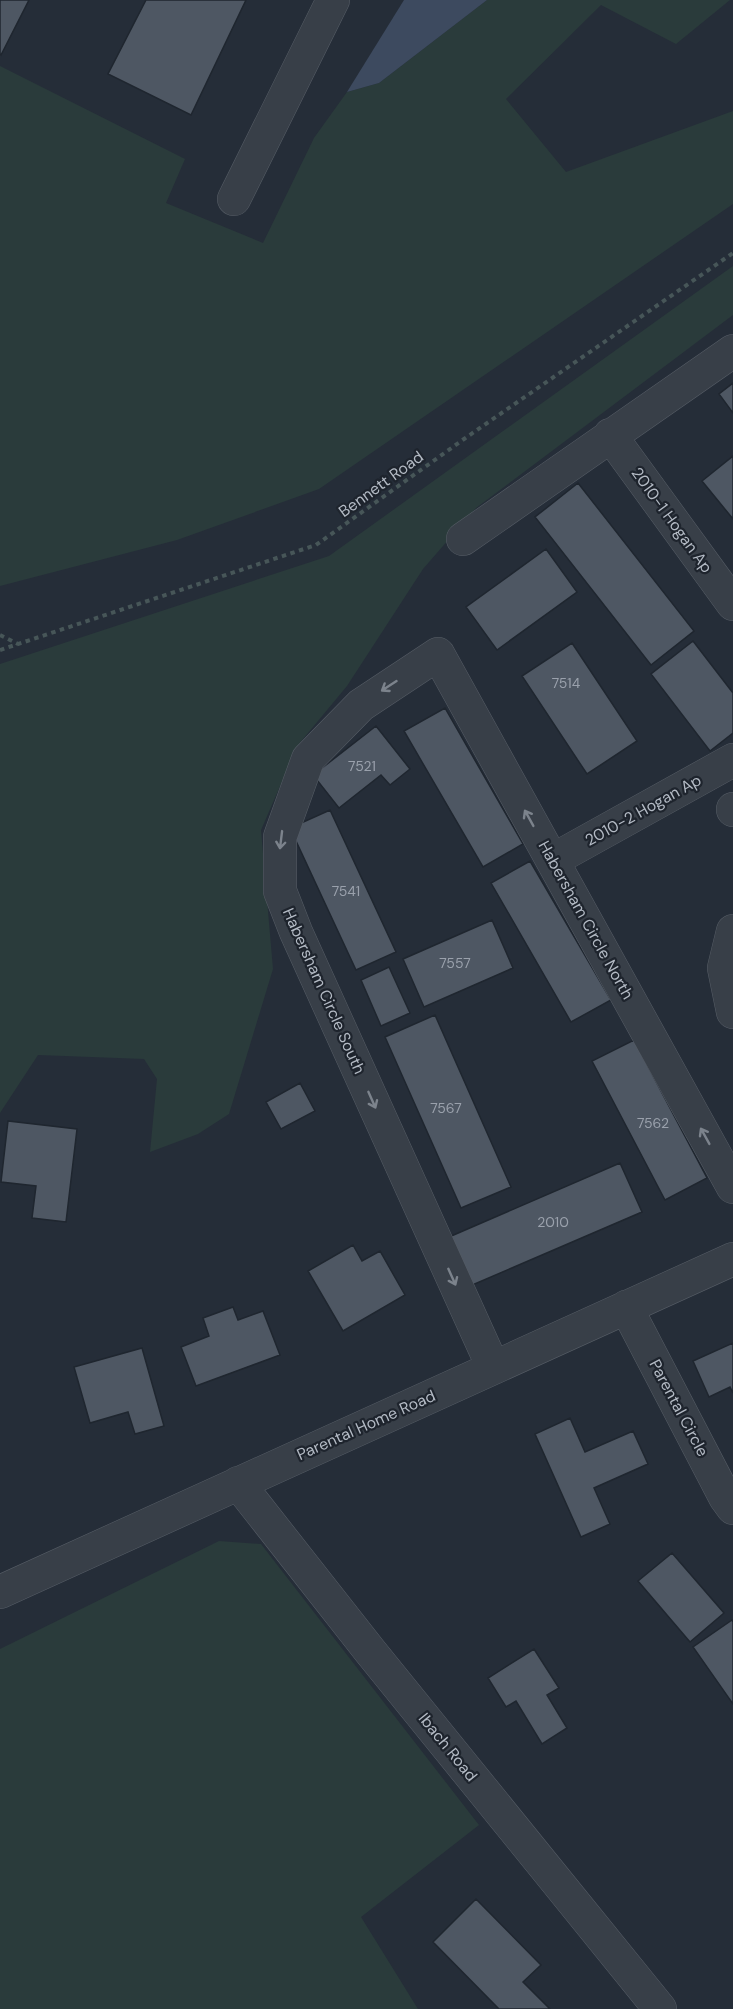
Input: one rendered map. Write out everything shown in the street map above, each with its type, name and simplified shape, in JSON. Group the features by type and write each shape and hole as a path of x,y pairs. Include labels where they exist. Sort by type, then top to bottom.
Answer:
{"street":[{"path":"234,199 333,0"},
{"path":"463,539 733,351"},
{"name":"2010-1 Hogan Ap","path":"610,435 733,604"},
{"name":"Habersham Circle North","path":"438,654 733,1187"},
{"name":"Habersham Circle South","path":"438,654 361,705 308,759 280,837 280,891 301,943 493,1367"},
{"name":"2010-2 Hogan Ap","path":"553,860 733,760"},
{"path":"733,931 724,968 733,1012"},
{"name":"Parental Home Road","path":"0,1592 733,1259"},
{"name":"Parental Circle","path":"626,1307 725,1497 733,1508"},
{"name":"Ibach Road","path":"238,1483 355,1633 660,2009"}],"path":[{"name":"Bennett Road","path":"0,650 316,545 464,439 733,254"},
{"path":"0,635 19,644"}],"shaded area":[{"path":"487,0 730,0 676,44 601,5 506,99 566,172 733,111 733,204 319,489 177,540 0,586 0,66 185,159 166,203 263,243 314,138 347,92 379,83"},
{"path":"733,266 733,315 476,508 423,569 347,686 298,745 261,830 273,969 229,1114 198,1134 150,1152 157,1079 144,1059 38,1055 0,1113 0,664 329,556"},
{"path":"219,1541 261,1544 479,1825 361,1917 418,2009 0,2009 0,1649"}],"water":[{"path":"404,0 487,0 379,83 347,92"}],"building":[{"path":"0,0 29,0 1,55 0,54"},
{"path":"146,0 246,0 191,115 108,74"},
{"path":"733,383 733,413 719,394"},
{"path":"733,456 733,519 702,481"},
{"path":"578,483 694,631 651,665 535,517"},
{"path":"546,549 577,592 497,650 466,607"},
{"path":"693,641 733,693 733,733 710,751 651,674"},
{"path":"572,643 637,741 587,774 522,676"},
{"path":"445,708 523,844 483,867 404,731"},
{"path":"376,726 410,769 390,785 381,775 339,808 313,775"},
{"path":"330,810 396,952 356,970 290,828"},
{"path":"530,861 611,1000 571,1022 491,883"},
{"path":"492,920 513,968 424,1007 403,959"},
{"path":"389,967 410,1013 381,1026 361,980"},
{"path":"435,1015 511,1187 461,1208 385,1037"},
{"path":"634,1040 707,1178 665,1200 592,1061"},
{"path":"300,1083 315,1111 281,1129 266,1102"},
{"path":"8,1121 77,1129 66,1222 32,1218 36,1186 1,1182"},
{"path":"620,1163 642,1212 470,1286 449,1237"},
{"path":"353,1245 362,1261 380,1251 405,1295 343,1331 308,1271"},
{"path":"233,1307 238,1320 263,1311 280,1355 196,1386 181,1347 209,1336 203,1318"},
{"path":"733,1343 733,1393 730,1387 709,1397 693,1361"},
{"path":"142,1348 164,1426 135,1434 128,1412 90,1423 74,1367"},
{"path":"570,1418 585,1452 633,1431 648,1464 594,1488 610,1524 581,1537 535,1434"},
{"path":"672,1553 724,1613 690,1642 638,1581"},
{"path":"732,1620 733,1622 733,1704 693,1647"},
{"path":"534,1649 559,1688 547,1695 567,1728 542,1744 516,1701 506,1707 488,1678"},
{"path":"476,1899 541,1965 523,1982 550,2009 499,2009 433,1942"}]}
